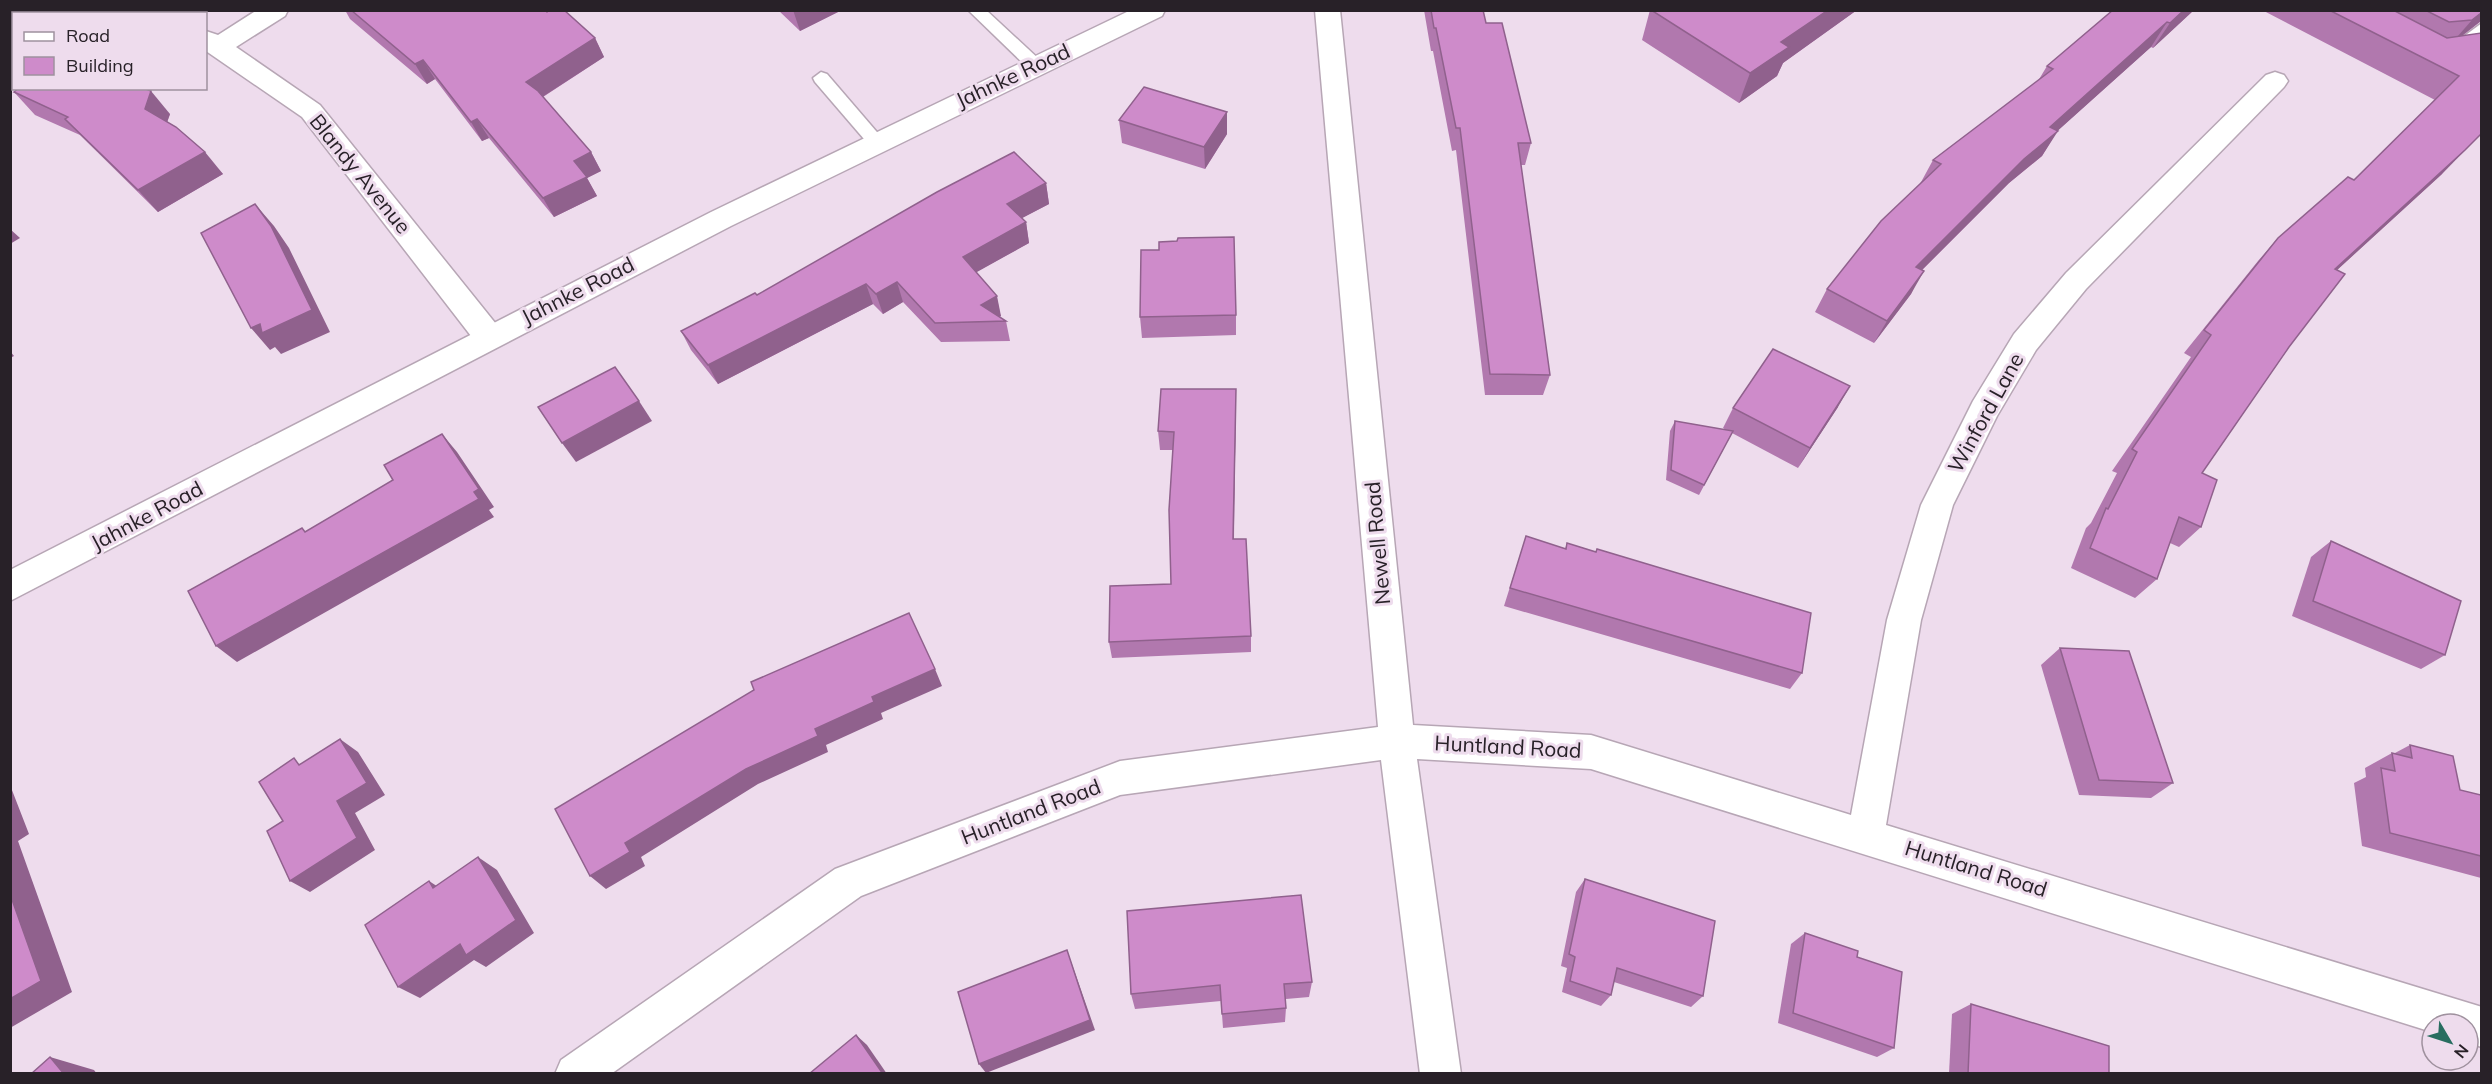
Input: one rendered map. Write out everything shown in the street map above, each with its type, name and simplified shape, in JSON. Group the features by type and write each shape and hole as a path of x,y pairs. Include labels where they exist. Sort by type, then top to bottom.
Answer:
{"street":[{"path":"212,43 276,10"},
{"name":"Jahnke Road","path":"10,587 686,235 1153,10"},
{"name":"Newell Road","path":"1327,10 1397,741 1441,1074"},
{"name":"Blandy Avenue","path":"212,43 311,111 489,337"},
{"name":"Winford Lane","path":"1866,835 1904,620 1937,505 1984,410 2025,342 2076,281 2276,81"},
{"name":"Huntland Road","path":"575,1074 848,882 1120,778 1397,741 1591,752 1866,835 2481,1027"}],"lane":[{"path":"976,10 1035,65"},
{"path":"2435,54 2455,52 2481,28"},
{"path":"821,78 876,142"}],"building":[{"path":"351,10 545,10 547,12 564,10 595,38 526,82 538,91 591,152 574,161 587,177 543,198 477,119 471,122 423,60 415,64"},
{"path":"1431,10 1483,10 1486,23 1502,23 1531,143 1518,143 1550,375 1490,374 1460,128 1456,128"},
{"path":"1651,10 1828,10 1781,42 1789,47 1750,73"},
{"path":"2113,10 2184,10 2170,23 2167,22 2050,127 2058,131 2024,159 1916,267 1924,271 1887,321 1827,289 1881,221 1941,164 1933,160 2053,69 2047,66"},
{"path":"2329,10 2393,10 2447,38 2481,33 2481,134 2335,269 2345,274 2289,347 2202,473 2217,480 2201,527 2179,517 2157,579 2090,548 2106,508 2108,509 2137,452 2132,449 2211,335 2204,330 2278,238 2348,177 2354,180 2459,76"},
{"path":"2425,10 2481,10 2481,13 2472,20 2449,22"},
{"path":"1144,87 1227,112 1204,147 1119,120"},
{"path":"16,90 148,90 151,91 145,109 176,127 205,152 138,190 65,119 68,117 14,92"},
{"path":"1014,152 1046,183 1007,204 1026,222 963,257 997,296 981,305 1006,321 935,323 897,282 876,294 866,284 708,365 681,331 755,293 757,295 937,192"},
{"path":"255,204 271,226 312,310 262,333 260,324 251,328 201,233"},
{"path":"1234,237 1236,315 1140,317 1141,250 1159,250 1159,242 1177,241 1178,238"},
{"path":"1773,349 1850,386 1810,448 1733,408"},
{"path":"615,367 639,401 562,443 538,407"},
{"path":"1161,389 1236,389 1233,539 1246,539 1251,636 1109,642 1110,586 1171,584 1169,510 1174,432 1158,431"},
{"path":"1675,421 1733,431 1704,485 1671,470"},
{"path":"442,434 479,489 474,492 479,499 216,646 188,591 302,528 305,532 393,480 384,465"},
{"path":"1526,536 1566,549 1567,543 1596,552 1597,549 1811,613 1802,673 1510,588"},
{"path":"2331,541 2461,601 2445,655 2313,601"},
{"path":"909,613 935,669 872,697 874,702 815,729 818,736 746,769 625,843 630,852 590,876 555,809 754,690 751,682"},
{"path":"2060,648 2129,651 2173,783 2099,780"},
{"path":"340,739 367,783 337,801 357,838 290,881 267,831 283,821 259,782 294,758 299,765"},
{"path":"2410,745 2453,756 2460,790 2481,795 2481,856 2390,833 2381,768 2395,771 2392,753 2412,758"},
{"path":"478,857 516,920 466,955 460,944 398,987 365,925 429,881 433,888"},
{"path":"1585,879 1715,921 1703,996 1617,968 1611,995 1570,981 1575,957 1569,954"},
{"path":"10,894 41,981 10,999"},
{"path":"1301,895 1312,982 1284,984 1286,1008 1222,1014 1220,985 1131,994 1127,911"},
{"path":"1805,933 1858,951 1857,957 1902,972 1894,1048 1793,1013"},
{"path":"1067,950 1090,1020 979,1064 958,992"},
{"path":"1971,1004 2109,1046 2109,1074 1968,1074"},
{"path":"856,1035 883,1074 809,1074"},
{"path":"50,1057 64,1074 31,1074"}]}
